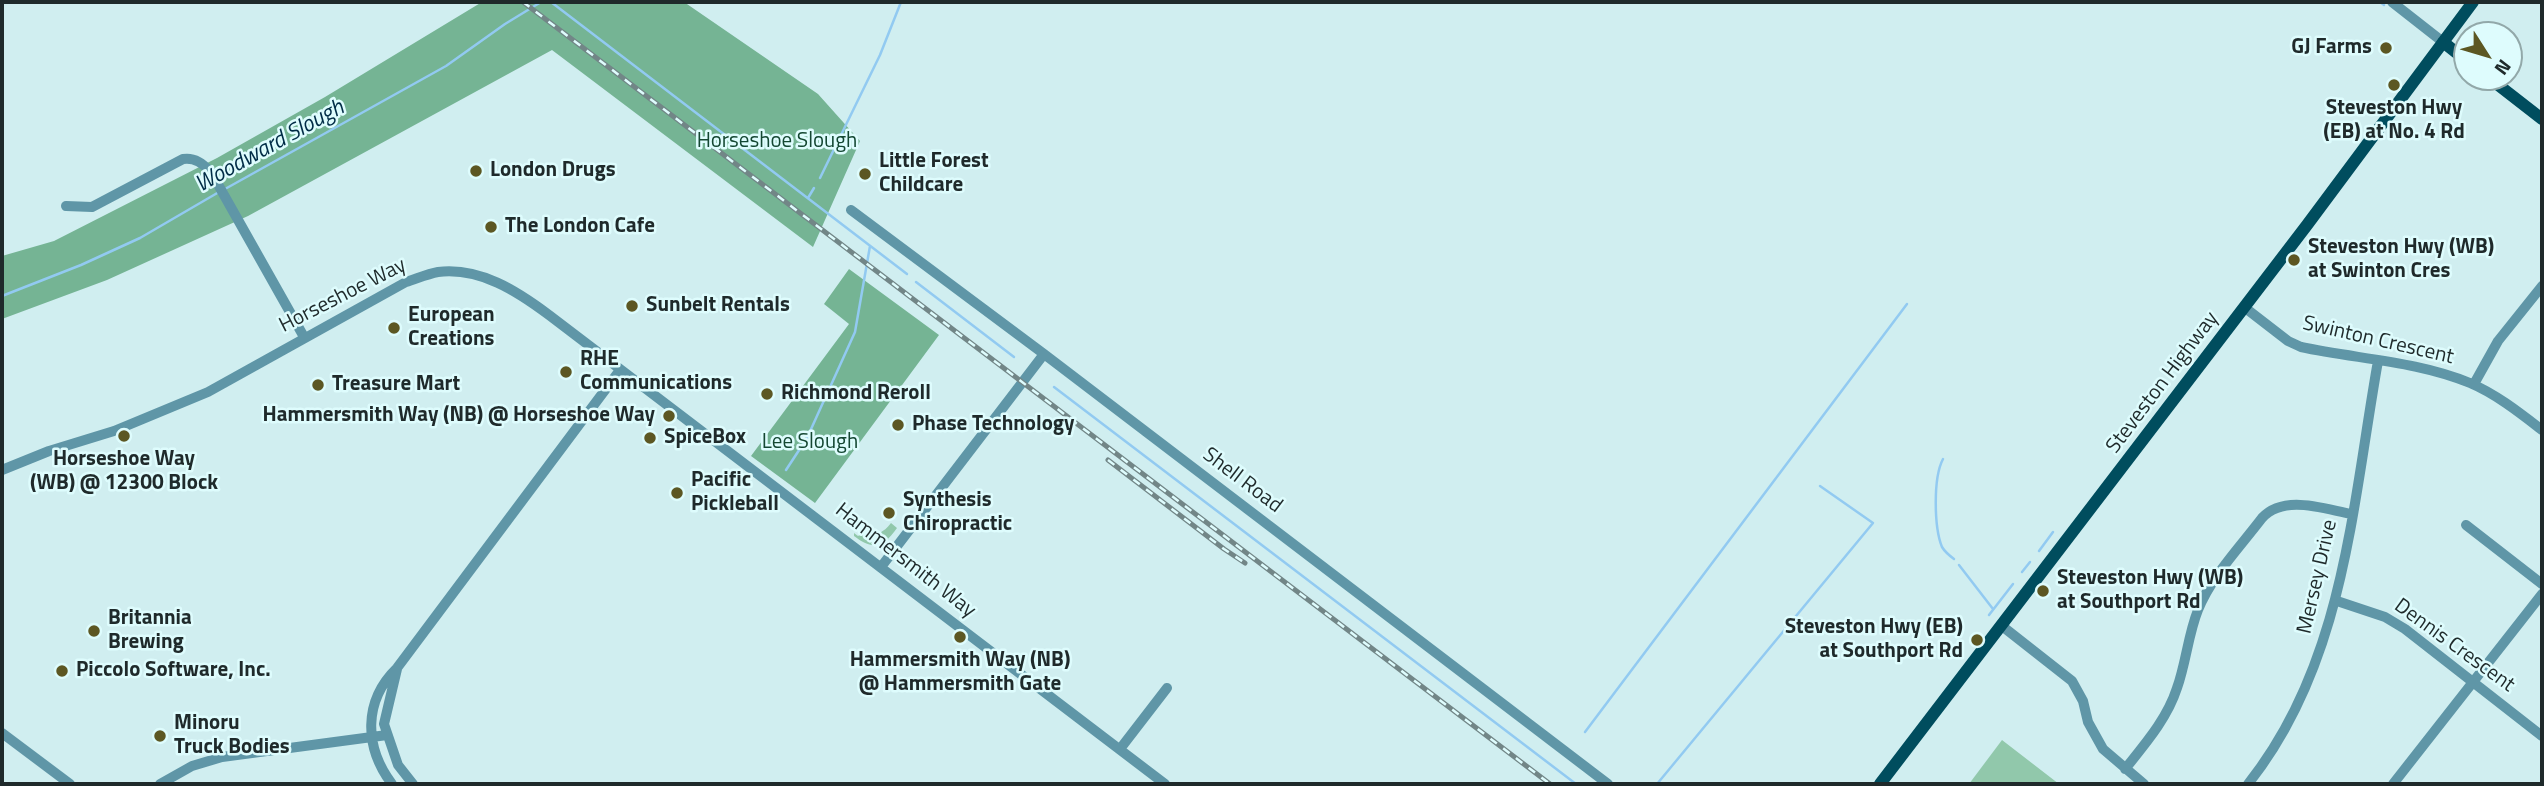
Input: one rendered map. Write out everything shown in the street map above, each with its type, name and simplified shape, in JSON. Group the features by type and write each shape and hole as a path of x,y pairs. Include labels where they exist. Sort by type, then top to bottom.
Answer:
{"main road":[{"name":"Steveston Highway","path":"1880,784 2473,2"},
{"path":"2443,42 2453,50"},
{"path":"2506,91 2542,119"}],"street":[{"path":"2392,2 2443,42"},
{"path":"66,205 92,207 186,158 202,163 217,182 304,337"},
{"name":"Shell Road","path":"851,210 1608,784"},
{"name":"Horseshoe Way","path":"2,470 49,451 114,431 208,392 406,282 438,272 487,278 524,295 620,370"},
{"path":"2474,384 2498,341 2542,286"},
{"name":"Swinton Crescent","path":"2244,307 2288,341 2301,347 2424,369 2474,384 2542,430"},
{"path":"881,568 1044,354"},
{"name":"Mersey Drive","path":"2248,784 2297,706 2321,651 2337,601 2378,361"},
{"path":"392,784 377,757 372,737 371,724 383,682 397,668 620,370"},
{"name":"Hammersmith Way","path":"620,370 1165,784"},
{"path":"2125,769 2151,736 2171,703 2180,678 2191,629 2203,599 2262,518 2275,508 2289,505 2352,514"},
{"path":"2466,525 2542,583"},
{"path":"2398,782 2542,594"},
{"name":"Dennis Crescent","path":"2337,601 2385,617 2405,629 2542,736"},
{"path":"2002,626 2072,681 2083,701 2088,722 2103,749 2144,784"},
{"path":"397,668 386,713 387,735 398,765 413,784"},
{"path":"1120,749 1167,688"},
{"path":"2,733 70,784"},
{"path":"160,784 178,772 215,759 387,735"}],"green space":[{"name":"Horseshoe Slough","path":"482,2 684,2 818,94 860,141 813,247 552,50 248,216 107,280 2,319 2,256 54,241 217,158 325,97"},
{"name":"Lee Slough","path":"849,269 939,335 815,503 751,456 849,324 824,304"},
{"path":"891,523 897,528 887,540 877,545 866,543 854,536 854,533 858,536 862,534 870,540"},
{"path":"2002,740 2059,784 1969,784"}],"waterway":[{"name":"Woodward Slough","path":"225,189 446,66 541,2"},
{"path":"551,2 907,274"},
{"path":"820,178 880,55 901,2"},
{"path":"2380,2 2384,5"},
{"path":"808,198 814,188"},
{"name":"Woodward Slough","path":"2,296 140,238 219,192"},
{"path":"786,470 807,438 855,332 870,246"},
{"path":"916,282 1014,357"},
{"path":"1585,732 1907,304"},
{"path":"1054,387 1576,784"},
{"path":"1943,459 1936,490 1937,527 1942,547 1954,559"},
{"path":"1657,784 1873,523 1820,486"},
{"path":"2039,551 2053,532"},
{"path":"2022,572 2030,562"},
{"path":"1959,565 1993,609"},
{"path":"1989,615 2013,584"}],"railway":[{"path":"523,2 1550,784"},
{"path":"1108,460 1245,563"}],"place":[{"name":"GJ Farms","path":"2386,48"},
{"name":"Steveston Hwy (EB) at No. 4 Rd","path":"2394,85"},
{"name":"London Drugs","path":"476,171"},
{"name":"Little Forest Childcare","path":"865,174"},
{"name":"The London Cafe","path":"491,227"},
{"name":"Steveston Hwy (WB) at Swinton Cres","path":"2294,260"},
{"name":"Sunbelt Rentals","path":"632,306"},
{"name":"European Creations","path":"394,328"},
{"name":"RHE Communications","path":"566,372"},
{"name":"Treasure Mart","path":"318,385"},
{"name":"Richmond Reroll","path":"767,394"},
{"name":"Hammersmith Way (NB) @ Horseshoe Way","path":"669,416"},
{"name":"Phase Technology","path":"898,425"},
{"name":"Horseshoe Way (WB) @ 12300 Block","path":"124,436"},
{"name":"SpiceBox","path":"650,438"},
{"name":"Pacific Pickleball","path":"677,493"},
{"name":"Synthesis Chiropractic","path":"889,513"},
{"name":"Steveston Hwy (WB) at Southport Rd","path":"2043,591"},
{"name":"Britannia Brewing","path":"94,631"},
{"name":"Hammersmith Way (NB) @ Hammersmith Gate","path":"960,637"},
{"name":"Steveston Hwy (EB) at Southport Rd","path":"1977,640"},
{"name":"Piccolo Software, Inc.","path":"62,671"},
{"name":"Minoru Truck Bodies","path":"160,736"}]}
